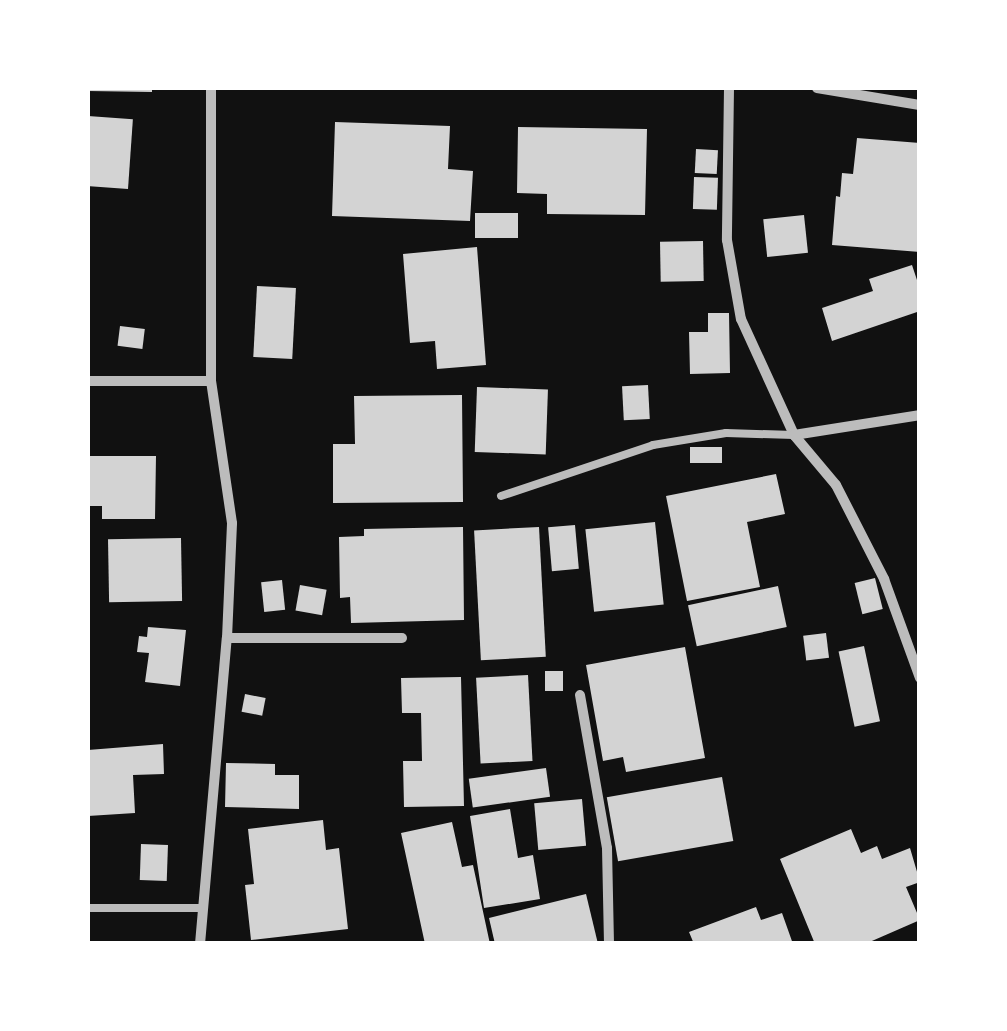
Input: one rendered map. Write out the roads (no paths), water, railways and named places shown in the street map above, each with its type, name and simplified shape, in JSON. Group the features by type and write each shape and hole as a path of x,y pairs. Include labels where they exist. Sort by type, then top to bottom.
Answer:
{"street":[{"path":"200,944 227,638 232,523 211,382 211,88"},
{"path":"729,88 727,240 741,319 794,435 836,485 884,579 920,678"},
{"path":"817,88 920,106"},
{"path":"88,381 211,382"},
{"path":"794,435 920,415"},
{"path":"227,638 402,638"},
{"path":"580,695 607,848 609,944"}],"lane":[{"path":"501,496 653,445 726,433 794,435"},
{"path":"88,908 201,908"}]}
